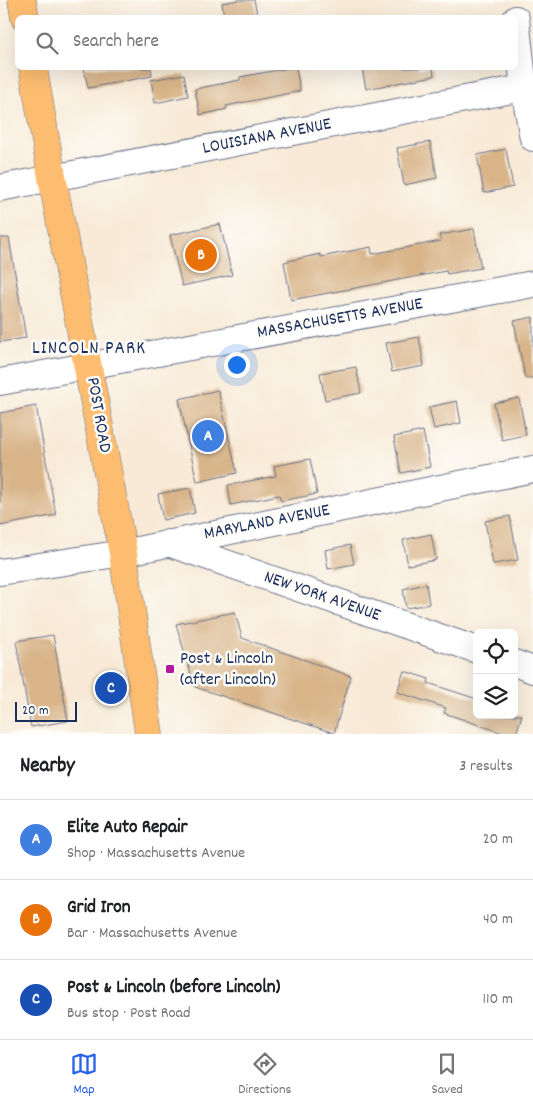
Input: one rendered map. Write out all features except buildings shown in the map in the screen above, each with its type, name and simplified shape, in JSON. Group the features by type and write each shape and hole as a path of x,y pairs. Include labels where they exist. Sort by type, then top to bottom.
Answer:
{"main road":[{"path":"22,0 24,15"},
{"name":"POST ROAD","path":"33,70 123,553 149,734"}],"street":[{"path":"513,0 515,15"},
{"path":"518,34 528,87 533,138"},
{"name":"LOUISIANA AVENUE","path":"0,188 528,87"},
{"name":"MASSACHUSETTS AVENUE","path":"0,382 533,284"},
{"name":"MARYLAND AVENUE","path":"0,572 123,553 533,469"},
{"name":"NEW YORK AVENUE","path":"168,543 473,649"},
{"path":"518,664 533,670"}],"place":[{"name":"Grid Iron","path":"201,255"},
{"name":"Elite Auto Repair","path":"208,436"},
{"name":"Post & Lincoln (after Lincoln)","path":"170,669"},
{"name":"Post & Lincoln (before Lincoln)","path":"111,688"}],"district":[{"name":"LINCOLN PARK","path":"89,349"}]}
